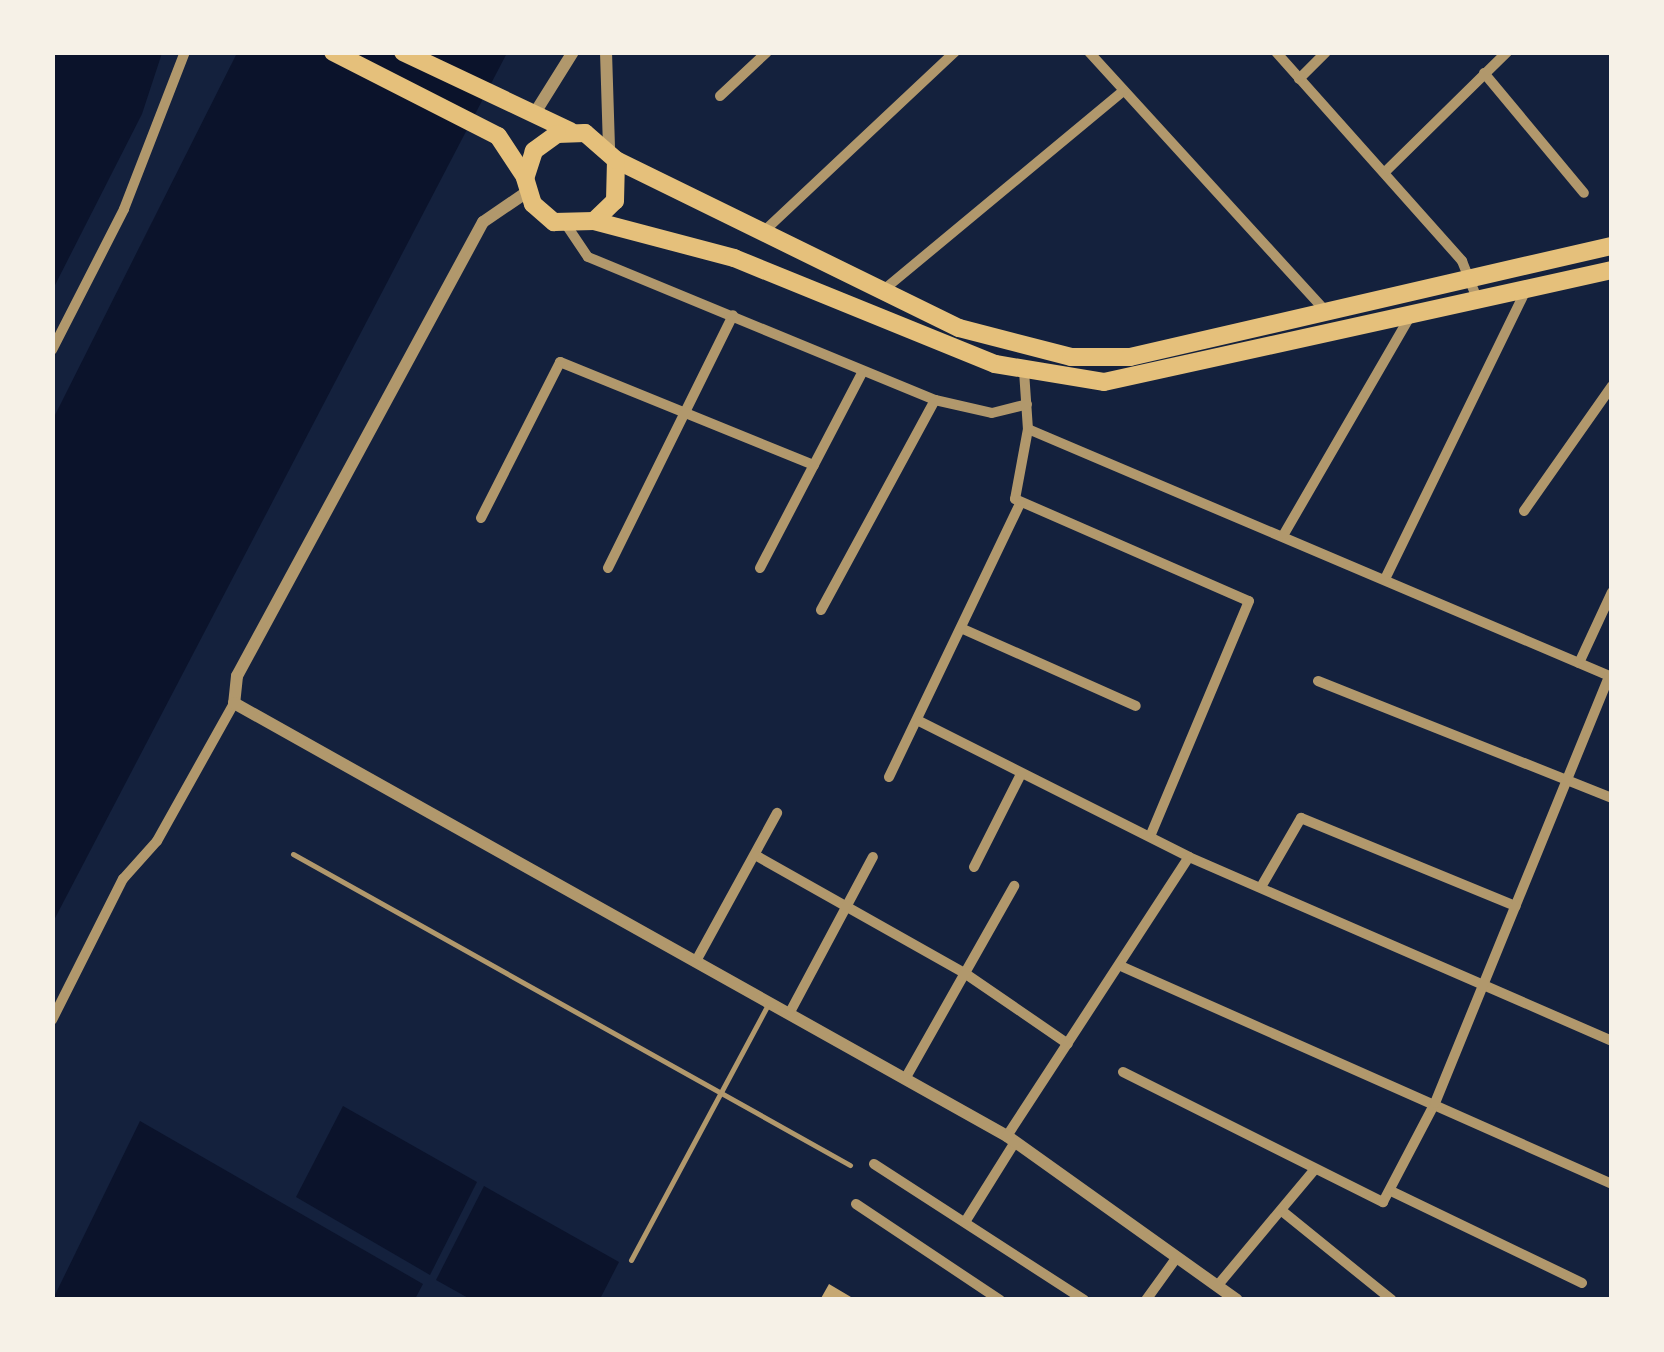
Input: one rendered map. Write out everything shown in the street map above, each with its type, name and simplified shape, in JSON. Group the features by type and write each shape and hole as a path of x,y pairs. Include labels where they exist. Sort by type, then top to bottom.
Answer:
{"highway":[{"path":"333,52 498,136 542,214 567,226 594,221 734,258 1024,371 1134,379 1612,270"},
{"path":"403,52 570,132 760,234 880,292 1001,342 1104,359 1327,313 1612,246"},
{"path":"526,185 534,151 570,132"},
{"path":"594,221 614,201 613,154"}],"street":[{"path":"52,350 124,209 185,52"},
{"path":"533,116 573,52"},
{"path":"606,52 613,154"},
{"path":"720,96 767,52"},
{"path":"760,234 955,52"},
{"path":"1089,52 1327,313"},
{"path":"1276,52 1386,171 1473,279 1478,301"},
{"path":"1300,79 1326,52"},
{"path":"1386,171 1507,52"},
{"path":"1484,73 1584,193"},
{"path":"880,292 1123,91"},
{"path":"52,1020 123,879 157,841 234,703 238,676 483,222 526,185"},
{"path":"567,226 588,257 935,400 992,413 1027,404"},
{"path":"1385,578 1526,290"},
{"path":"608,568 688,415 733,315"},
{"path":"1284,534 1410,315"},
{"path":"481,518 555,364 814,465"},
{"path":"760,568 863,371"},
{"path":"1024,371 1028,429 1013,490 1020,503 1249,602 1150,836"},
{"path":"1524,511 1612,386"},
{"path":"820,610 935,400"},
{"path":"1028,429 1284,534 1610,677 1436,1103 1391,1191 1370,1202 1123,1072"},
{"path":"889,777 964,629 1020,503"},
{"path":"1579,663 1612,592"},
{"path":"964,629 1136,706"},
{"path":"1318,681 1612,798"},
{"path":"234,703 1011,1139 1237,1300"},
{"path":"919,721 1189,857 1611,1038"},
{"path":"974,867 1021,774"},
{"path":"696,962 777,813"},
{"path":"1261,887 1301,818 1516,906"},
{"path":"755,854 963,972 1068,1044"},
{"path":"789,1014 874,856"},
{"path":"965,1222 1068,1044 1123,967 1189,857"},
{"path":"905,1079 1014,886"},
{"path":"1123,967 1612,1184"},
{"path":"874,1164 1084,1300"},
{"path":"1218,1285 1314,1170"},
{"path":"1391,1191 1582,1283"},
{"path":"856,1204 1000,1300"},
{"path":"1282,1211 1392,1300"},
{"path":"1146,1300 1177,1257"}],"lane":[{"path":"293,854 850,1165"},
{"path":"630,1260 769,1002"}],"water":[{"path":"53,52 162,53 142,114 53,289"},
{"path":"237,53 507,53 53,922 53,419"},
{"path":"343,1106 477,1182 430,1275 296,1197"},
{"path":"140,1121 423,1284 415,1299 53,1299"},
{"path":"484,1186 619,1262 600,1299 470,1299 436,1280"}],"building":[{"path":"829,1284 856,1300 820,1300"}]}
